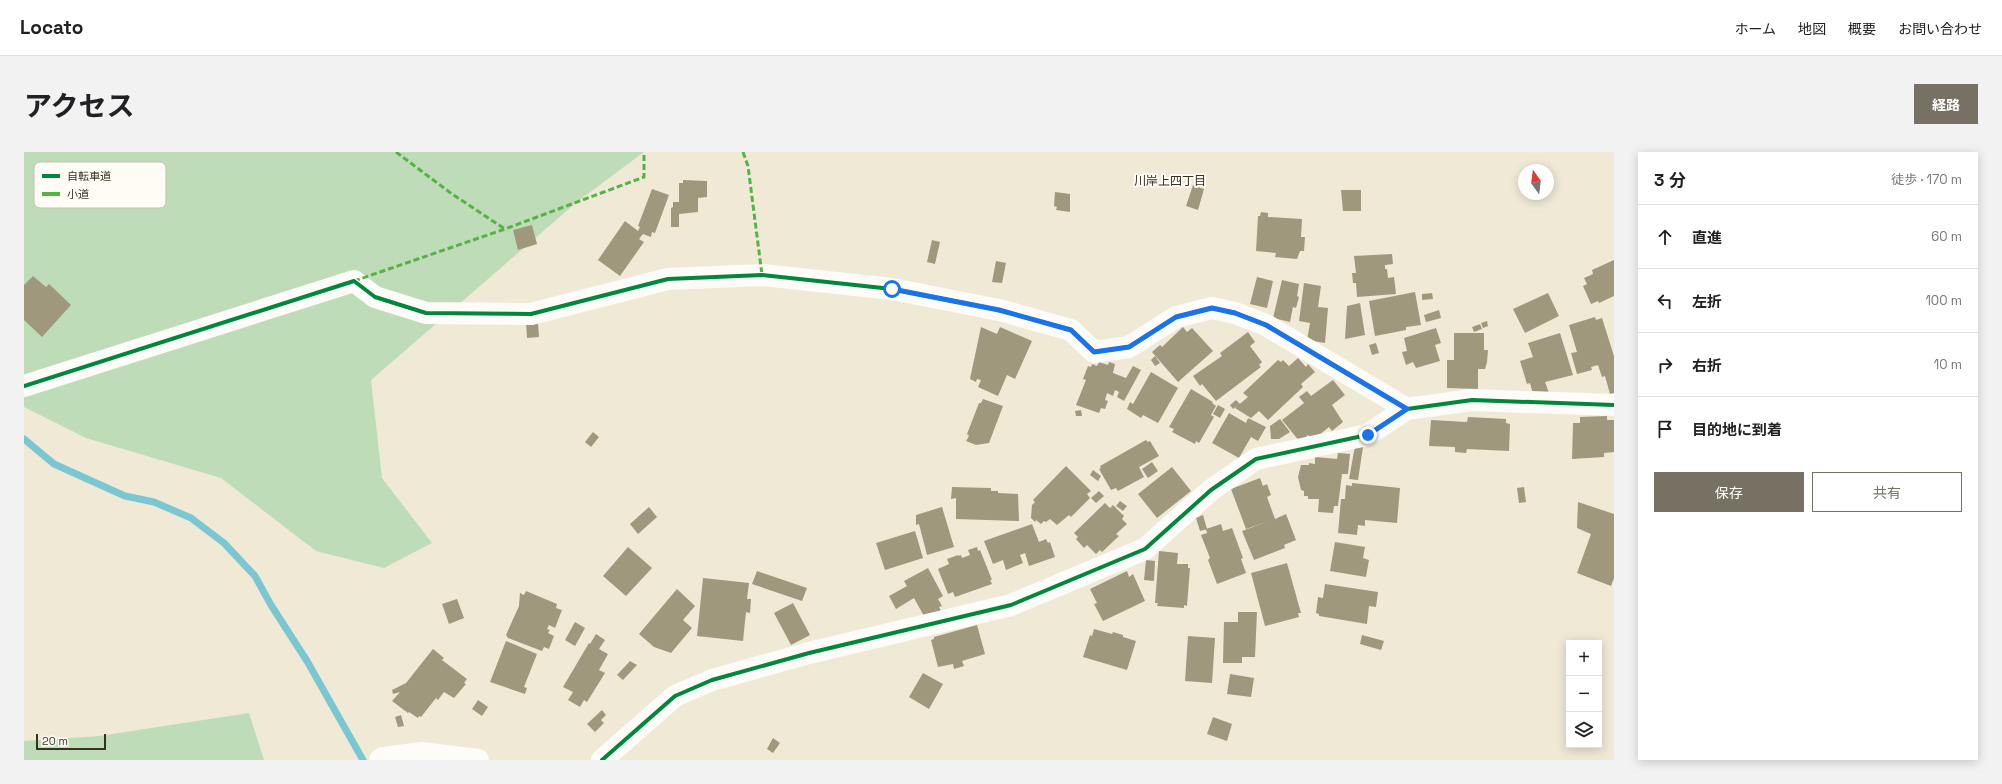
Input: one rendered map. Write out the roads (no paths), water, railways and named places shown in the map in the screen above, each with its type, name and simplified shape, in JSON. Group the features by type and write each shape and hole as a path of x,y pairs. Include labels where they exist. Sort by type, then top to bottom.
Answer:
{"street":[{"path":"24,386 354,281 375,297 426,313 530,314 668,279 762,274 892,289 999,310 1071,330 1094,352 1129,347 1176,317 1212,308 1235,313 1266,325 1407,409"},
{"path":"602,760 675,696 712,680 809,652 1011,605 1145,549 1211,490 1256,459 1368,435 1407,409 1472,400 1614,405"},
{"path":"380,760 383,758 422,753 478,760"}],"waterway":[{"path":"24,439 54,464 125,496 154,502 191,518 224,543 255,576 271,605 307,661 363,760"}],"district":[{"name":"川岸上四丁目","path":"1170,181"}]}
